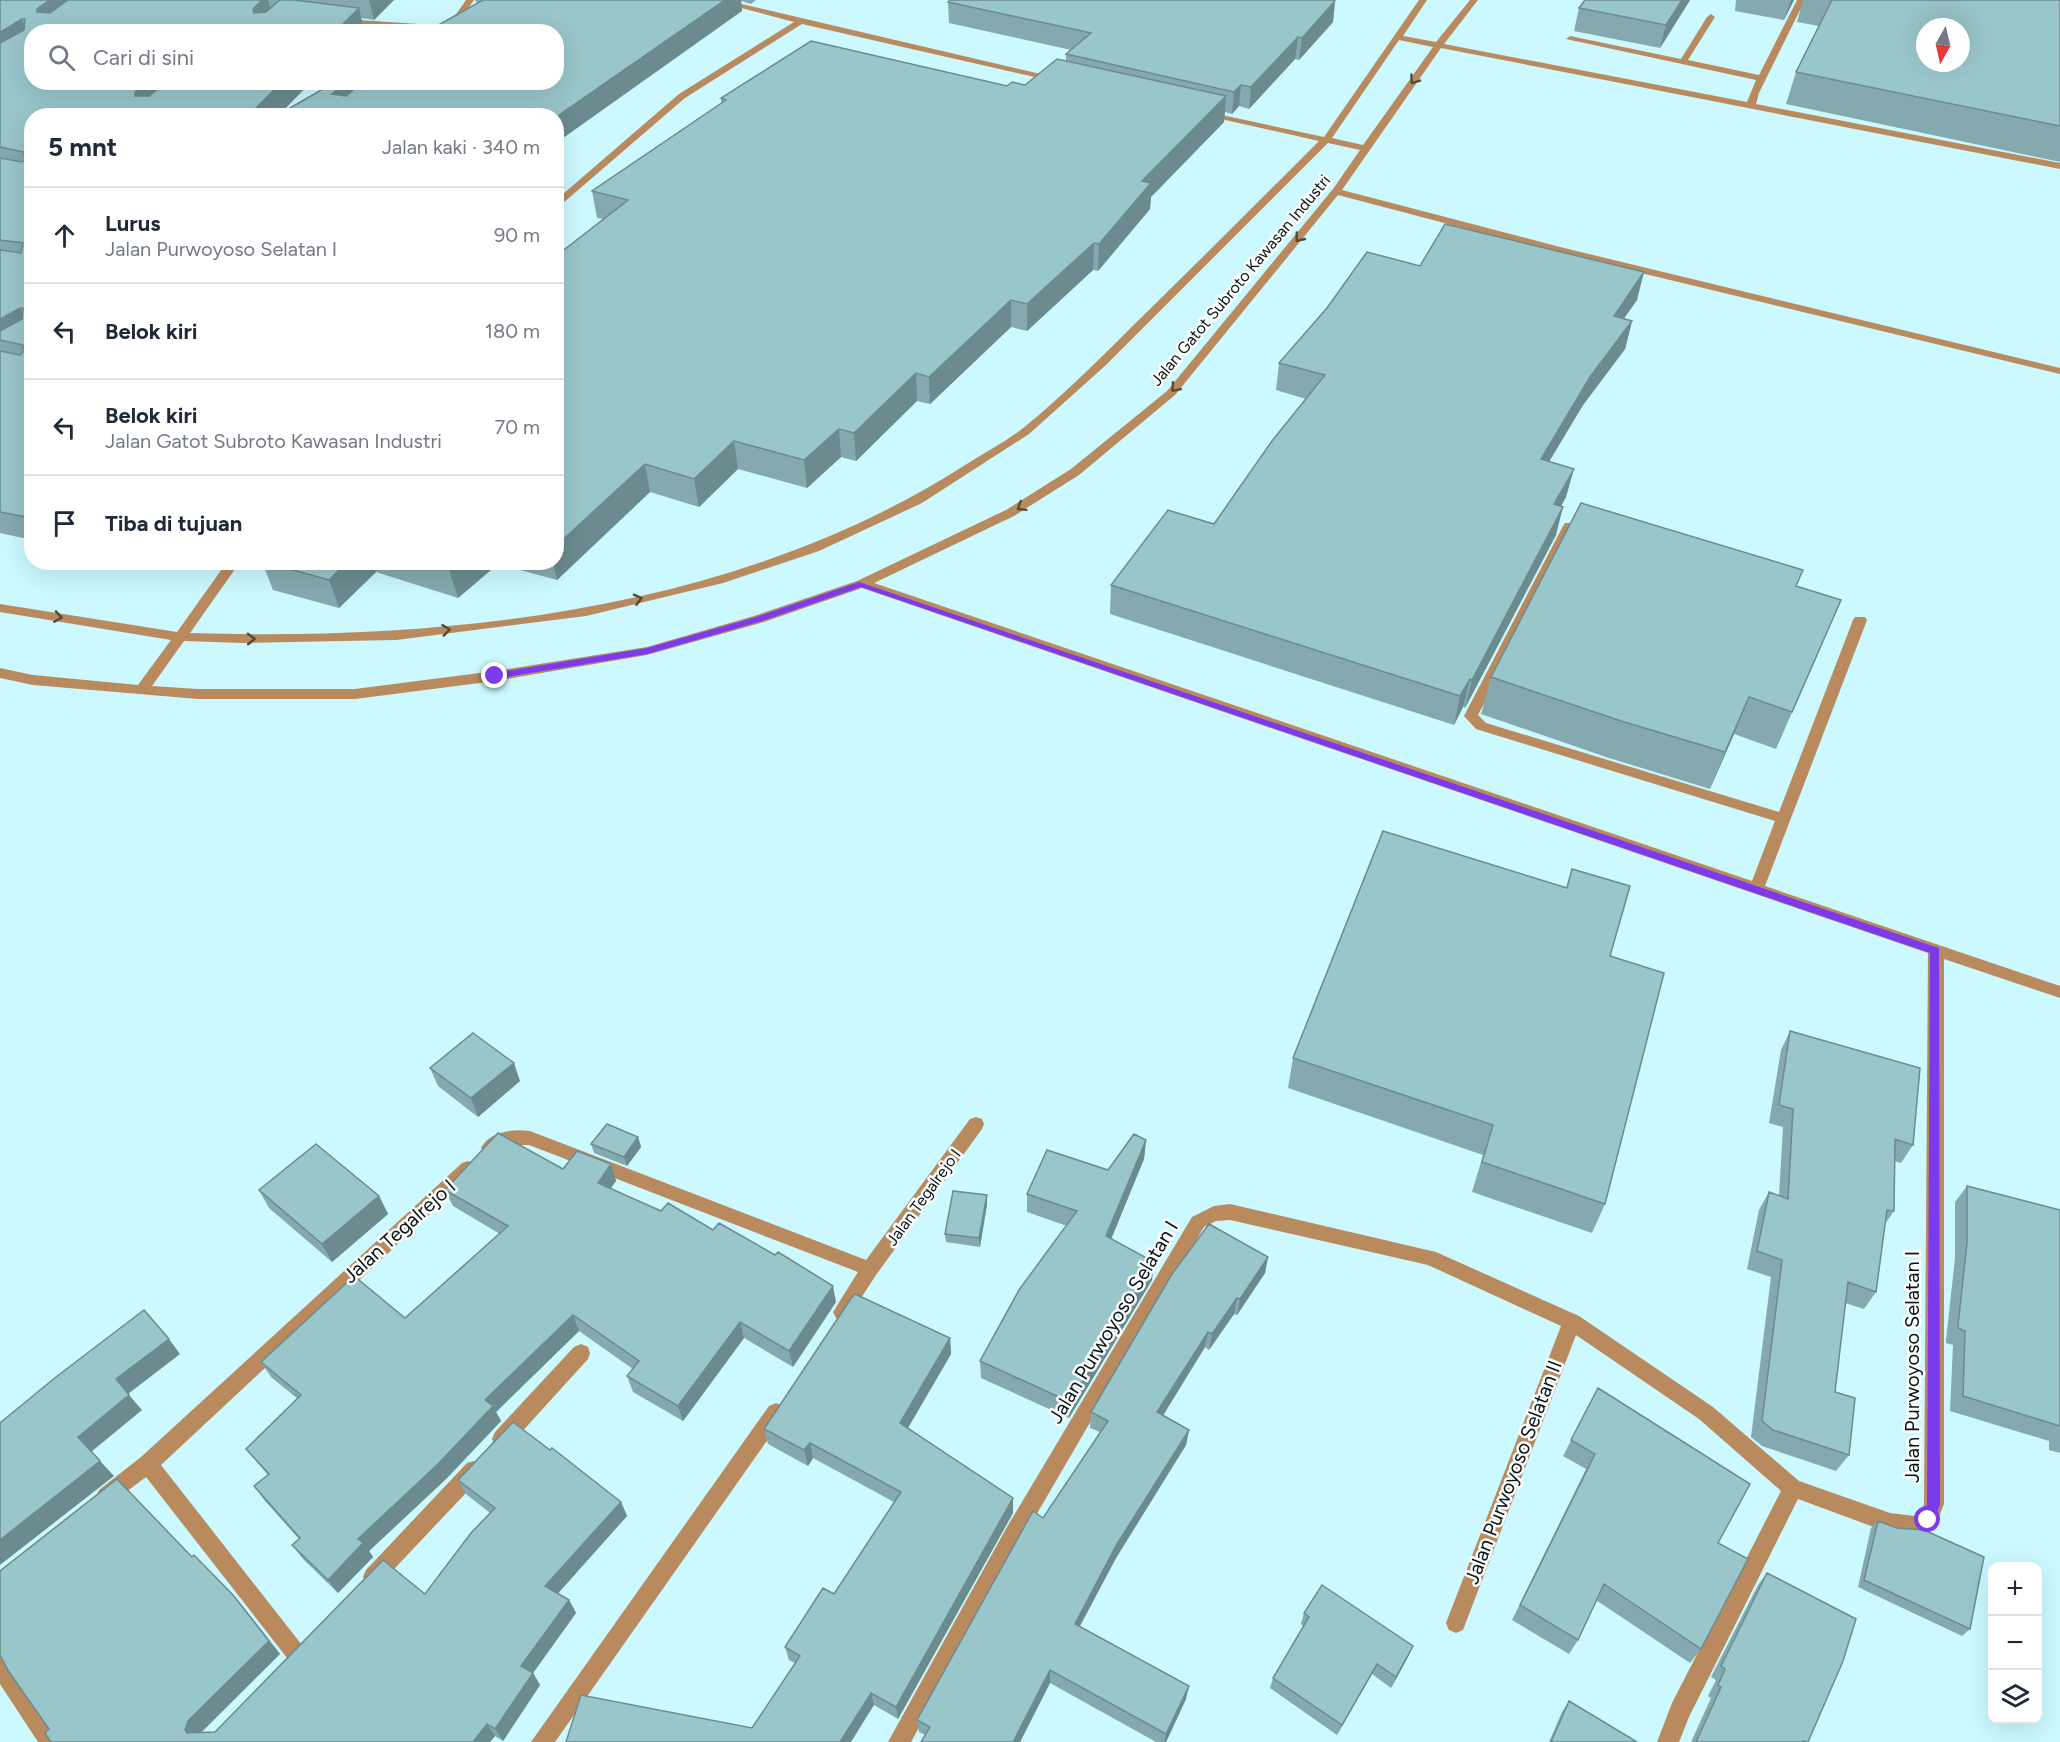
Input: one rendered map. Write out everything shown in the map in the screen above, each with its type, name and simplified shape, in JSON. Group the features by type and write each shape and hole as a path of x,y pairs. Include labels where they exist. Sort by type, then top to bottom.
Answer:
{"street":[{"path":"453,24 470,0"},
{"path":"715,0 1070,82"},
{"name":"Jalan Gatot Subroto Kawasan Industri","path":"0,608 179,637 243,639 396,636 586,612 717,580 815,548 918,500 1025,432 1102,363 1326,140 1424,0"},
{"name":"Jalan Gatot Subroto Kawasan Industri","path":"0,673 33,680 198,694 356,694 495,676 647,651 759,619 861,584 1010,513 1075,472 1162,401 1336,191 1437,47 1474,0"},
{"path":"1751,106 1754,93 1801,0"},
{"path":"1683,62 1711,17"},
{"path":"327,20 376,24"},
{"path":"564,199 682,96 801,21"},
{"path":"1396,38 2060,166"},
{"path":"1570,39 1762,78"},
{"path":"1198,111 1366,149"},
{"path":"1336,191 1570,252 2060,371"},
{"path":"1569,526 1471,716 1481,726 1785,819"},
{"path":"142,690 228,570"},
{"path":"861,584 2060,992"},
{"path":"1756,889 1785,819 1860,620"},
{"name":"Jalan Purwoyoso Selatan I","path":"899,1742 1014,1534 1198,1222 1214,1214 1230,1212 1431,1258 1572,1322 1706,1413 1793,1488 1890,1524 1916,1526 1928,1520 1934,1504 1935,951"},
{"name":"Jalan Tegalrejo I","path":"831,1328 870,1269 976,1124"},
{"name":"Jalan Tegalrejo I","path":"93,1508 148,1464 496,1143 513,1136 530,1138 573,1154 870,1269"},
{"name":"Jalan Purwoyoso Selatan II","path":"1456,1623 1572,1322"},
{"path":"361,1590 581,1353"},
{"path":"542,1742 785,1398"},
{"path":"148,1464 298,1656"},
{"path":"1668,1742 1680,1711 1793,1488"},
{"path":"282,1672 314,1640"},
{"path":"0,1664 16,1693 51,1742"}],"building":[{"path":"0,0 50,0 37,9 37,12 50,13 68,0 262,0 253,9 254,13 266,12 280,0 359,8 343,24 25,24 25,19 22,19 0,32"},
{"path":"483,0 725,0 564,111 564,108 290,108 321,90 337,90 332,94 346,96 353,90 564,90 564,24 440,24"},
{"path":"950,0 1335,1 1302,38 1298,37 1251,87 1241,85 1234,92 1066,54 1091,33 948,2"},
{"path":"1585,0 1682,0 1666,25 1579,8"},
{"path":"1832,0 2060,0 2060,126 1796,72"},
{"path":"24,30 24,90 138,90 135,96 149,96 157,90 274,90 256,108 24,108 24,152 0,147 0,43"},
{"path":"811,41 1007,86 1012,82 1025,85 1057,59 1226,96 1142,181 1151,183 1099,244 1094,243 1027,304 1011,300 929,377 916,373 854,433 839,429 804,460 734,441 694,479 645,464 564,539 564,250 628,200 592,191 726,100 721,98"},
{"path":"0,158 24,161 24,516 0,512 0,351 20,355 23,352 23,345 0,340 0,331 22,319 23,308 0,319 0,250 21,253 23,243 0,240"},
{"path":"1445,224 1644,272 1614,316 1632,321 1590,377 1541,459 1574,469 1554,504 1563,507 1472,680 1470,679 1460,696 1111,585 1168,510 1214,524 1272,441 1325,375 1279,363 1327,308 1367,252 1420,266"},
{"path":"1581,503 1803,570 1796,586 1841,600 1792,712 1749,697 1725,752 1621,721 1491,677"},
{"path":"293,570 339,570 329,580"},
{"path":"1383,831 1567,888 1572,869 1630,886 1610,956 1664,973 1605,1204 1482,1162 1493,1125 1293,1058"},
{"path":"1790,1031 1920,1068 1913,1145 1895,1139 1894,1211 1887,1210 1876,1292 1848,1282 1835,1392 1855,1398 1849,1455 1773,1430 1762,1421 1782,1260 1757,1251 1769,1192 1788,1199 1793,1109 1779,1105"},
{"path":"473,1033 514,1063 471,1098 430,1068"},
{"path":"607,1124 638,1137 624,1157 591,1144"},
{"path":"498,1133 563,1169 577,1151 611,1164 598,1183 661,1211 668,1203 713,1230 719,1223 775,1255 778,1252 833,1286 789,1351 740,1322 678,1406 627,1376 639,1361 573,1315 485,1400 493,1406 438,1464 358,1539 363,1543 328,1580 292,1545 300,1538 254,1486 269,1474 246,1449 301,1395 261,1362 354,1276 405,1318 508,1226 445,1190"},
{"path":"1134,1134 1146,1140 1106,1236 1154,1262 1070,1402 980,1361 1019,1290 1077,1211 1027,1194 1047,1150 1108,1170"},
{"path":"316,1144 379,1196 322,1244 259,1190"},
{"path":"1967,1186 2060,1210 2060,1426 1963,1396 1965,1331 1958,1328 1958,1325 1967,1243"},
{"path":"953,1191 987,1195 979,1238 945,1234"},
{"path":"1209,1224 1268,1257 1240,1299 1237,1298 1212,1334 1208,1332 1157,1412 1189,1430 1117,1544 1075,1624 1189,1686 1166,1734 1050,1670 1013,1742 921,1742 930,1727 917,1720 1033,1511 1043,1518 1108,1421 1091,1412 1172,1274"},
{"path":"855,1294 950,1338 900,1423 1013,1498 896,1707 871,1693 840,1742 566,1742 581,1695 752,1728 800,1656 785,1647 823,1588 834,1594 901,1492 810,1443 804,1450 764,1429"},
{"path":"144,1310 169,1339 116,1379 129,1395 78,1437 100,1461 0,1540 0,1423"},
{"path":"1598,1388 1750,1484 1718,1543 1748,1559 1701,1649 1604,1584 1578,1640 1520,1605 1595,1454 1571,1440"},
{"path":"513,1422 550,1450 552,1448 621,1502 545,1586 569,1600 521,1666 533,1673 495,1729 487,1724 473,1742 51,1742 45,1733 49,1729 9,1672 0,1655 0,1571 117,1479 192,1557 194,1555 233,1595 269,1641 188,1721 185,1730 187,1733 215,1732 383,1560 425,1594 471,1533 495,1508 458,1480"},
{"path":"1878,1521 1897,1528 1924,1530 1984,1557 1970,1629 1864,1580"},
{"path":"1767,1573 1856,1619 1843,1661 1808,1742 1696,1742 1721,1687 1718,1685 1725,1669 1721,1666"},
{"path":"1322,1585 1413,1646 1396,1677 1377,1664 1342,1725 1273,1678 1309,1617 1304,1613"},
{"path":"1569,1701 1637,1742 1551,1742"}],"route":[{"path":"495,676 647,651 759,619 861,584 1935,951 1934,1504 1928,1520"}]}
